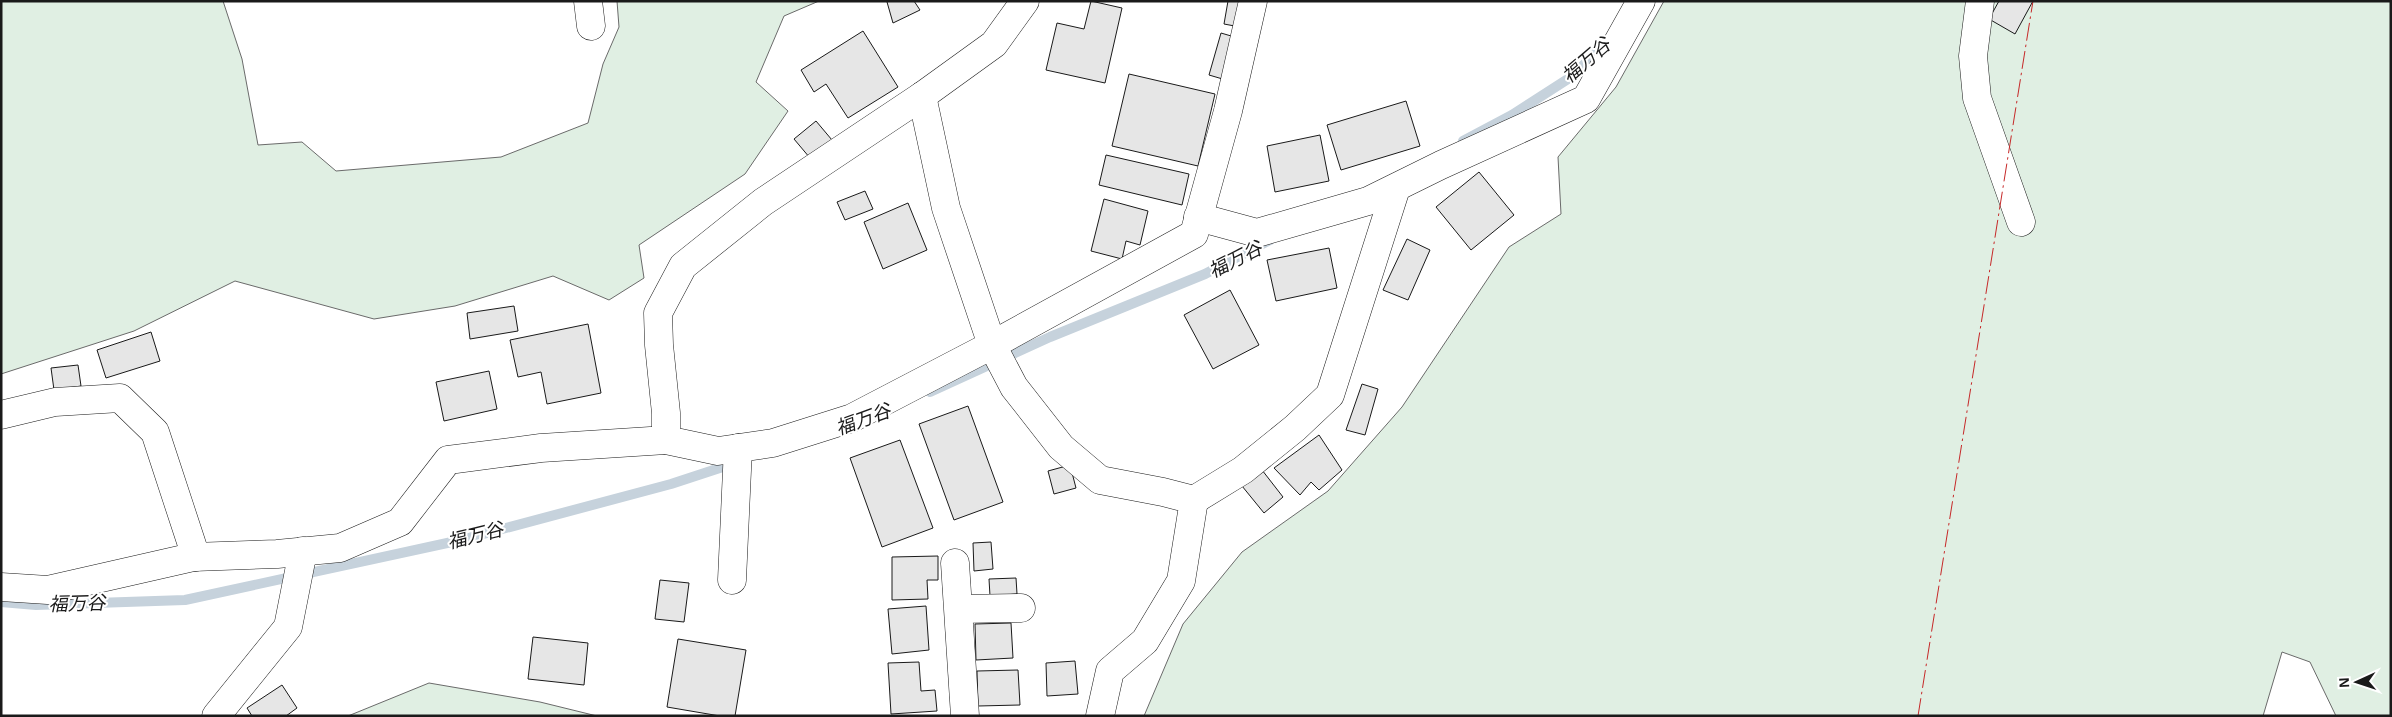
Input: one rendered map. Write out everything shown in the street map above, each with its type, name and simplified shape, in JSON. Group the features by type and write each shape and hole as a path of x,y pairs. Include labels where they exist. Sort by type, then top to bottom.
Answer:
{"street":[{"path":"666,440 666,413 659,345 658,313 683,266 763,202 922,96 994,44 1025,1"},
{"path":"1,587 48,590 196,557 340,548 400,522 448,460 540,448 666,440 718,451 773,443 852,418 992,345 1194,234 1228,110 1253,1"},
{"path":"1198,218 1257,233 1368,201 1586,99 1641,1"},
{"path":"1980,1 1973,56 1977,98 2021,222"},
{"path":"922,96 946,208 992,345 1014,387 1061,447 1100,480 1194,500 1243,470 1295,428 1330,395 1396,188"},
{"path":"1,415 55,402 120,398 155,432 196,557"},
{"path":"732,580 738,448"},
{"path":"1100,716 1110,670 1145,641 1181,581 1194,500"},
{"path":"216,716 288,627 303,551"},
{"path":"955,563 965,716"},
{"path":"959,609 1021,608"}],"green space":[{"path":"1,1 223,1 242,59 258,145 302,142 336,171 501,157 588,123 603,64 619,27 617,1 819,1 784,16 756,82 788,111 745,174 639,245 644,278 609,300 553,276 455,306 374,319 235,281 134,331 1,374"},
{"path":"1664,1 2391,1 2391,716 2336,716 2310,662 2282,652 2263,716 1144,716 1183,624 1242,552 1328,491 1402,407 1509,247 1561,214 1558,157 1616,87"},
{"path":"429,683 540,702 597,716 348,716"}],"building":[{"path":"914,1 920,10 893,23 887,2"},
{"path":"1091,1 1122,8 1105,83 1046,70 1057,23 1084,29"},
{"path":"1228,1 1245,1 1240,27 1224,24"},
{"path":"1999,1 2033,1 2015,34 1989,19"},
{"path":"863,31 898,87 848,118 826,84 814,92 801,70"},
{"path":"1221,33 1238,38 1226,80 1209,75"},
{"path":"1129,74 1215,94 1198,166 1112,146"},
{"path":"1406,101 1420,146 1341,170 1327,125"},
{"path":"816,121 832,140 810,158 794,139"},
{"path":"1320,135 1329,181 1275,192 1267,146"},
{"path":"1106,155 1189,174 1182,205 1099,185"},
{"path":"1479,172 1514,215 1471,250 1436,207"},
{"path":"865,191 873,209 845,220 837,202"},
{"path":"1104,199 1148,211 1140,245 1126,241 1122,259 1091,251"},
{"path":"908,203 927,250 883,269 864,222"},
{"path":"1407,239 1430,250 1408,300 1383,290"},
{"path":"1329,248 1337,288 1276,301 1267,260"},
{"path":"1230,290 1259,345 1213,369 1184,315"},
{"path":"514,306 518,331 470,339 467,313"},
{"path":"588,324 601,393 547,404 541,372 518,377 510,340"},
{"path":"151,332 160,361 106,378 97,350"},
{"path":"78,365 81,386 54,390 51,368"},
{"path":"489,371 497,409 444,421 436,382"},
{"path":"1362,384 1378,389 1365,435 1346,430"},
{"path":"968,406 1003,502 954,520 919,424"},
{"path":"1319,435 1342,470 1319,490 1311,482 1300,495 1274,468"},
{"path":"900,440 933,528 882,547 850,458"},
{"path":"1070,465 1076,488 1054,494 1048,471"},
{"path":"1262,470 1283,497 1264,513 1242,486"},
{"path":"991,542 993,569 974,571 973,543"},
{"path":"938,556 938,580 927,580 928,599 892,600 892,557"},
{"path":"1016,578 1017,594 990,596 989,579"},
{"path":"660,580 689,583 684,622 655,619"},
{"path":"926,606 929,650 892,654 888,609"},
{"path":"1011,623 1013,658 976,660 975,624"},
{"path":"533,637 588,643 584,685 528,679"},
{"path":"678,639 746,650 735,716 720,716 667,707"},
{"path":"1075,661 1078,694 1047,696 1046,663"},
{"path":"919,662 921,691 935,690 937,711 891,714 888,663"},
{"path":"1018,670 1020,705 978,706 977,671"},
{"path":"282,685 297,708 286,716 252,716 247,708"}],"waterway":[{"name":"福万谷","path":"1463,141 1512,115 1571,77 1605,44"},
{"name":"福万谷","path":"930,392 1050,337 1205,274 1270,240"},
{"name":"福万谷","path":"1,602 36,605 185,600 461,540 671,484 735,463"}],"power":[{"path":"1918,716 2033,1"}]}
